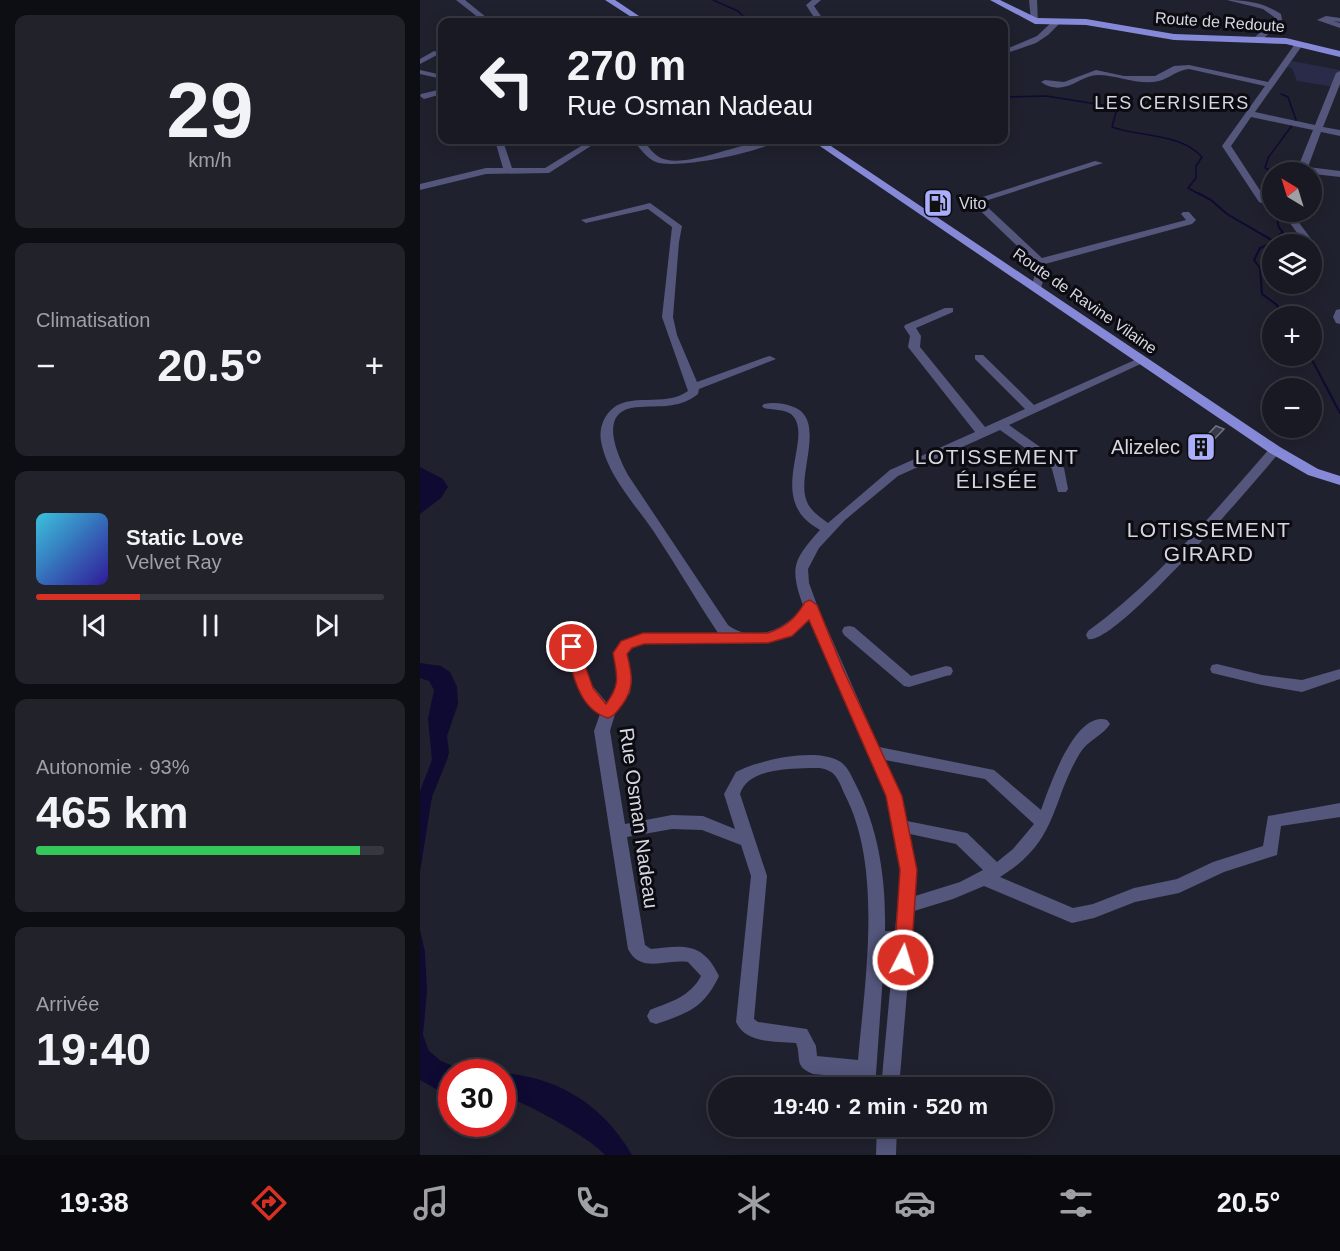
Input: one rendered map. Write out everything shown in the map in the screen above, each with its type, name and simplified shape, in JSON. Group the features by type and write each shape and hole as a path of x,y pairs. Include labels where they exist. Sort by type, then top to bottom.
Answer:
{"main road":[{"path":"609,0 638,18"},
{"name":"Route de Redoute","path":"994,0 1035,21 1100,23 1174,37 1258,39 1300,43 1340,54"},
{"name":"Route de Ravine Vilaine","path":"821,144 1275,450 1313,472 1340,481"}],"street":[{"path":"460,0 483,18"},
{"path":"817,0 810,5 819,18"},
{"path":"1033,0 1035,21"},
{"path":"1231,0 1265,7 1278,16 1278,20 1258,39"},
{"path":"1340,20 1326,18 1321,20 1340,26"},
{"path":"1008,51 1027,45 1051,29 1057,22"},
{"path":"1262,200 1226,146 1300,43"},
{"path":"420,62 436,53"},
{"path":"1045,82 1065,85 1096,72 1124,78 1158,79 1177,68 1189,67 1269,85"},
{"path":"420,72 438,76"},
{"path":"1305,162 1340,73"},
{"path":"424,96 438,93"},
{"path":"1250,114 1340,133"},
{"path":"500,144 509,172"},
{"path":"420,187 486,171 546,171 555,168 590,144"},
{"path":"643,144 657,160 669,164 759,144"},
{"path":"1036,288 1041,271 1040,262 975,201 1098,163"},
{"path":"1322,173 1340,174"},
{"path":"586,220 650,206 677,226 672,241 670,291 666,305 669,326 694,392 688,398 677,402 622,406 613,413 607,428 607,440 618,470 723,629 735,639"},
{"path":"1040,262 1189,222 1191,220 1186,214"},
{"path":"949,310 909,327 916,336 914,347 982,432"},
{"path":"1340,312 1340,321"},
{"path":"979,357 1032,409"},
{"path":"693,387 770,359"},
{"path":"891,1077 905,939 909,870 894,796 836,669 802,585 801,571 810,548 876,485 894,472 1141,361"},
{"path":"768,406 793,410 799,416 806,433 805,445 797,470 796,486 806,513 812,521 829,530"},
{"path":"1000,424 1053,462 1058,468 1062,489"},
{"path":"1093,635 1127,610 1225,508 1275,450"},
{"name":"Rue Osman Nadeau","path":"656,1016 684,1006 704,992 710,976 705,963 698,957 686,953 648,957 637,949 602,731 608,712 623,693 625,680 620,653 627,645 643,638 768,638 787,632 803,619 810,605"},
{"path":"849,631 909,682 946,671"},
{"path":"572,647 586,690 595,704 608,712"},
{"path":"1217,669 1302,686 1337,678"},
{"path":"907,906 945,896 990,875 1027,846 1043,822 1081,740 1102,724"},
{"path":"874,752 989,774 1043,822"},
{"path":"859,1077 813,1065 807,1060 807,1046 801,1035 754,1030 745,1022 759,876 732,794 736,782 744,775 799,761 825,761 838,767 848,783 866,826 875,871 875,939 867,1077"},
{"path":"901,826 961,838 990,875 1072,916 1134,895 1179,886 1219,867 1271,850 1274,821 1340,810"},
{"path":"619,832 672,822 703,823 749,842"},
{"path":"875,939 905,939"},
{"path":"886,1155 887,1137"}],"shaded area":[{"path":"1292,61 1340,70 1340,77 1335,87 1297,81 1292,68 1287,67"},
{"path":"420,467 443,479 448,487 441,498 420,514"},
{"path":"420,663 441,666 450,672 457,687 458,704 447,736 449,752 447,760 432,797 420,872 420,791 432,760 428,719 434,690 429,681 420,678"},
{"path":"420,930 425,952 427,992 423,1035 429,1051 439,1059 438,1089 420,1080"},
{"path":"516,1075 542,1081 578,1097 608,1122 632,1155 605,1155 587,1140 557,1121 516,1101"}],"building":[{"name":"Alizelec","path":"1216,426 1224,429 1196,458 1188,455"}],"waterway":[{"path":"713,0 738,11 745,18"},
{"path":"1267,162 1296,120 1288,97 1281,94"},
{"path":"1008,97 1046,96 1109,106 1116,112 1112,127 1172,140 1193,149 1202,157 1196,166 1196,178 1188,188 1201,195"},
{"path":"1198,193 1211,200 1227,214 1275,242 1260,248 1254,260 1260,268 1262,294 1277,306"},
{"path":"1278,222 1283,232 1280,234"},
{"path":"1315,366 1340,413"}],"place":[{"name":"Vito","path":"938,203"},
{"name":"Alizelec","path":"1201,447"}],"district":[{"name":"LES CERISIERS","path":"1172,103"},
{"name":"LOTISSEMENT ÉLISÉE","path":"997,468"},
{"name":"LOTISSEMENT GIRARD","path":"1209,541"}],"route":[{"path":"572,647 586,690 595,704 608,712 623,693 625,680 620,663 620,653 633,641 643,638 768,638 787,632 803,619 810,605 836,669 894,796 909,870 903,960"}]}
